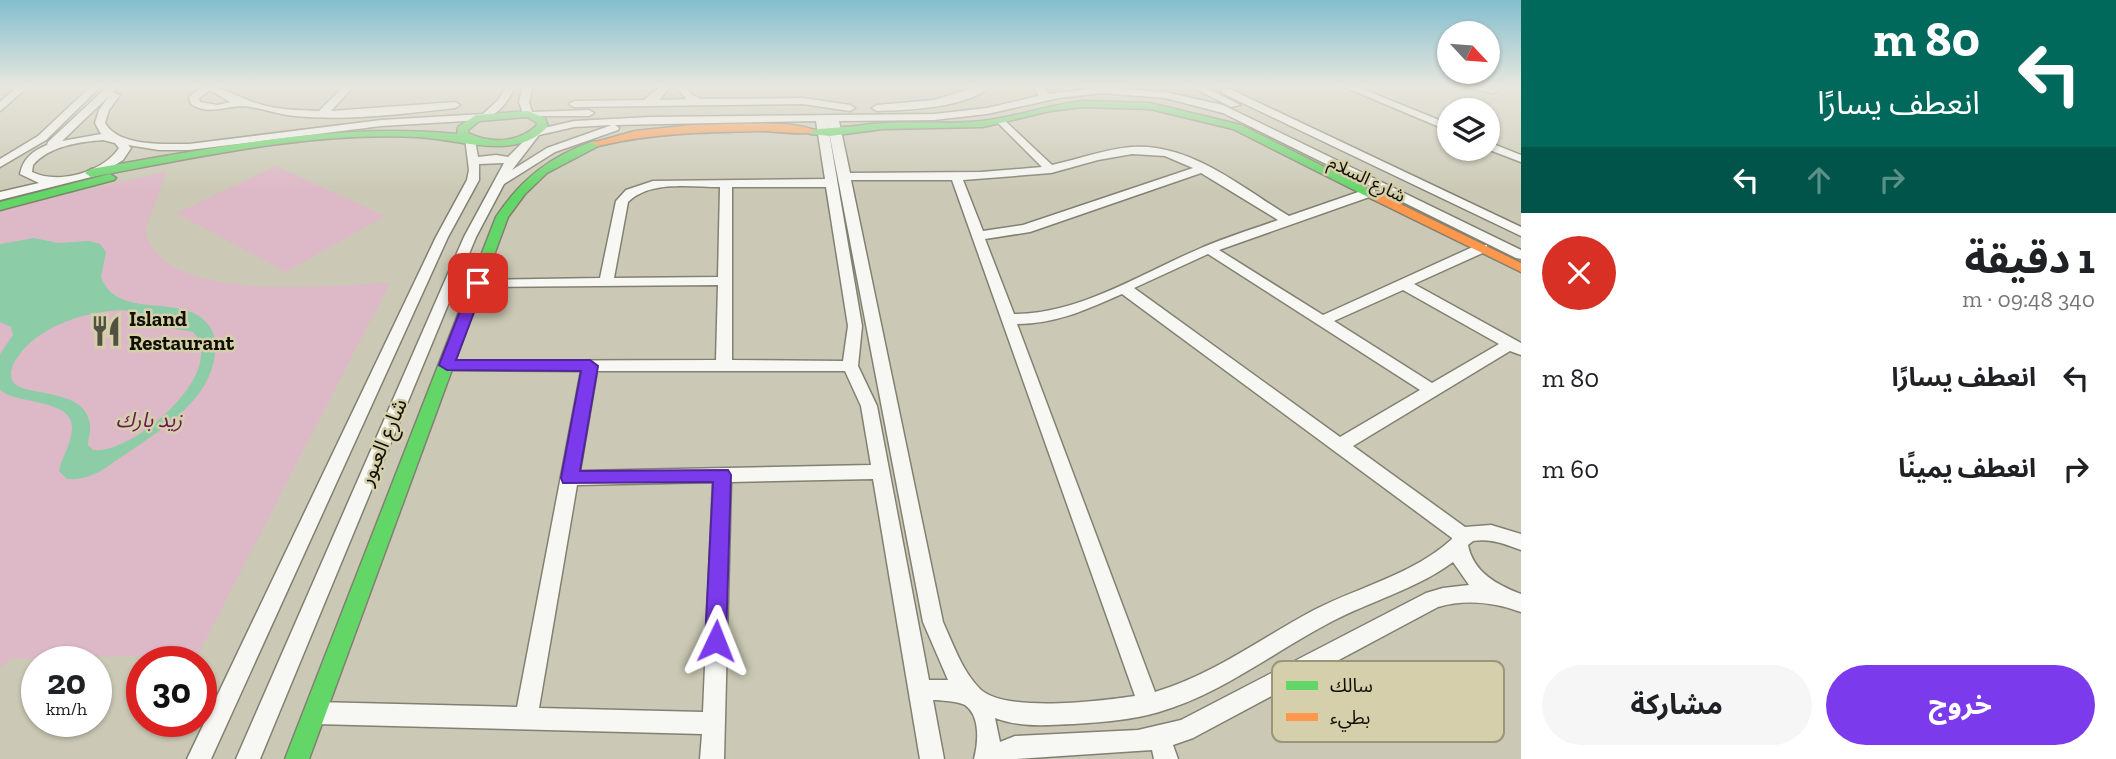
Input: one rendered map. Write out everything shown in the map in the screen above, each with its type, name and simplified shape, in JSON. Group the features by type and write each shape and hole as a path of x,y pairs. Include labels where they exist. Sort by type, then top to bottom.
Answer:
{"street":[{"path":"0,164 42,138 59,121"},
{"path":"67,179 45,181 30,177 24,170 77,121"},
{"path":"0,196 91,173 149,162 352,133 394,131 458,121"},
{"path":"467,139 461,132 463,126 473,121"},
{"path":"537,133 542,123 540,121"},
{"path":"0,173 39,154 78,140 116,139 159,147 205,145 341,128 436,126 480,142 517,140 589,121"},
{"path":"498,185 551,150 625,121"},
{"path":"803,121 829,126 962,125 998,121"},
{"path":"297,759 513,196 531,177 555,161 582,148 624,136 680,129 803,128 879,121"},
{"path":"1002,121 1051,170"},
{"path":"1217,121 1237,127 1521,268"},
{"name":"شارع السلام","path":"1249,121 1521,255"},
{"name":"شارع السلام","path":"1269,121 1521,243"},
{"path":"1289,121 1521,232"},
{"path":"67,131 84,130 100,123 106,134 125,148 119,158 91,173"},
{"path":"829,126 855,326 851,347 852,373 867,396 932,759"},
{"name":"شارع العبور","path":"248,759 470,237 512,161 537,133"},
{"name":"شارع العبور","path":"199,759 442,237 473,180 474,161 467,139"},
{"path":"1500,141 1521,149"},
{"path":"149,162 141,157 147,151 159,147"},
{"path":"606,282 622,201 630,193 657,184 993,176 1051,170 1135,149 1170,153 1288,222"},
{"path":"1500,150 1521,159"},
{"path":"0,206 105,179 186,164 219,151"},
{"path":"474,161 496,158 512,161"},
{"path":"978,236 1025,229 1201,169"},
{"path":"956,176 1149,704"},
{"path":"837,179 884,376 933,622 956,673 985,716 989,734 986,759"},
{"path":"724,366 726,184"},
{"path":"1009,319 1042,317 1072,311 1209,249 1371,192"},
{"path":"1322,321 1482,248"},
{"path":"1209,249 1432,390"},
{"path":"478,283 724,281"},
{"path":"1403,284 1515,347"},
{"path":"1124,288 1340,445 1462,540"},
{"path":"851,347 877,348"},
{"path":"1340,445 1432,390 1515,347"},
{"path":"447,365 724,366 884,376"},
{"path":"526,718 590,366"},
{"path":"570,478 881,472"},
{"path":"712,759 722,475"},
{"path":"921,691 939,687 958,690 1012,714 1030,715 1149,704 1193,689 1342,607 1411,580 1438,564 1475,531 1516,537"},
{"path":"1462,540 1461,557 1470,572 1486,587 1514,601"},
{"path":"1315,661 1433,598 1454,593 1478,593 1514,601"},
{"path":"993,759 1015,747 1035,745 1163,749 1185,730 1272,684"},
{"path":"315,713 713,723"}],"green space":[{"path":"276,166 385,216 286,272 176,213"},
{"name":"زيد بارك","path":"167,171 145,230 158,254 182,271 214,281 252,286 390,283 202,646 126,646 126,656 112,656 112,646 21,646 21,659 10,659 0,668 0,211"}],"shaded area":[{"path":"34,238 58,243 89,241 100,244 106,252 101,277 108,289 117,296 140,304 191,312 211,328 215,343 213,364 206,383 193,400 160,430 93,475 67,479 59,471 72,429 70,419 64,412 55,407 8,395 0,390 0,354 13,335 11,327 0,322 0,244","holes":["108,311 137,312 163,327 193,332 201,348 199,368 172,408 152,425 131,439 110,448 93,450 88,445 90,424 86,412 67,398 20,387 12,380 12,367 37,337 64,322"]}],"traffic: fast":[{"path":"472,121 462,129 463,135 483,142 505,143 516,142 535,133 543,126 541,121"},
{"path":"810,131 830,133 883,126 983,124 994,121"},
{"path":"1214,121 1237,127 1376,196"},
{"path":"91,173 230,148 324,136 418,133 465,138"},
{"path":"297,759 502,217 521,191 543,171 569,155 598,143"},
{"path":"0,206 110,178"}],"traffic: slow":[{"path":"598,143 654,132 692,129 780,128 810,131"},
{"path":"1376,196 1521,268"}],"place":[{"name":"Island Restaurant","path":"106,331"}],"route":[{"path":"478,283 447,365 590,366 570,478 722,475 716,641"}]}
